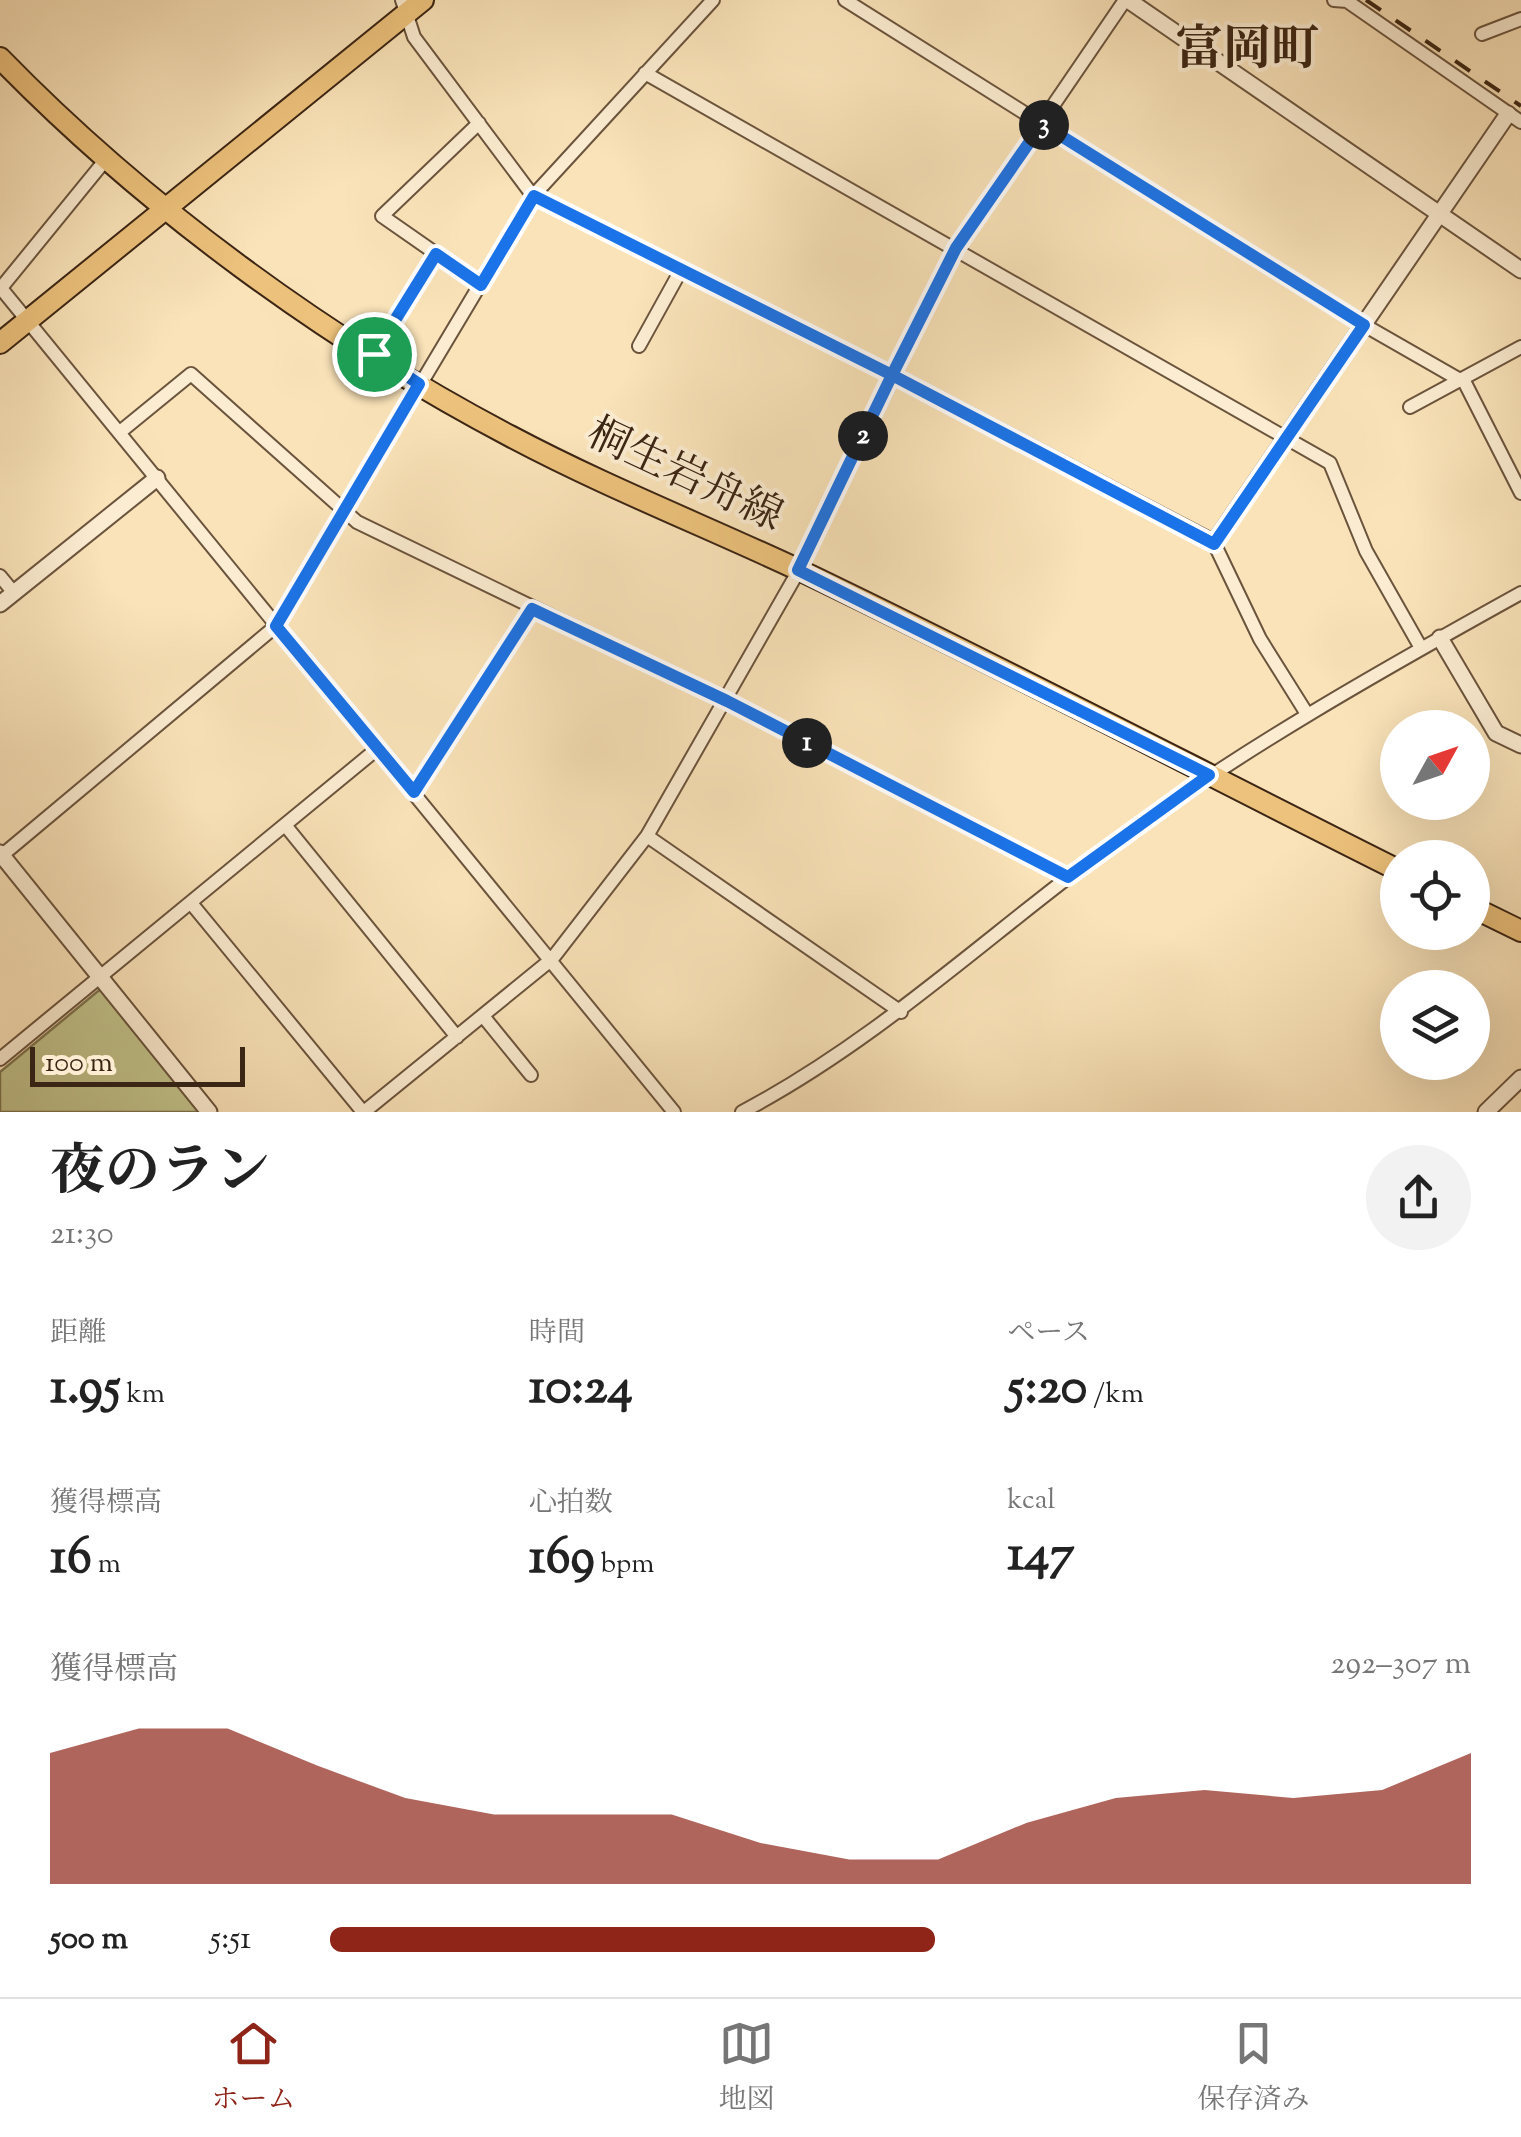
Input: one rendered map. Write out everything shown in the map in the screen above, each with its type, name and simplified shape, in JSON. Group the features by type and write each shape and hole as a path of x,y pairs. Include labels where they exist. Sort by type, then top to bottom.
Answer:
{"main road":[{"path":"0,343 403,7 423,0"},
{"name":"桐生岩舟線","path":"0,58 165,206 263,280 419,384 568,466 798,570 1380,861"},
{"path":"1490,916 1521,931"}],"street":[{"path":"209,1112 1,855 276,626 534,196 713,0"},
{"path":"845,0 1364,325 1461,380 1521,493"},
{"path":"191,903 363,1112 552,959 646,836 727,701 798,570 956,248 1127,0 1521,270"},
{"path":"1214,544 1440,214 1515,118 1346,1 1334,0"},
{"path":"403,7 414,37 534,196 892,375 1214,544 1260,639 1307,714"},
{"path":"1482,34 1521,20"},
{"path":"645,73 1330,464 1366,551 1421,648"},
{"path":"478,123 382,216 481,285"},
{"path":"107,158 0,287 674,1112"},
{"path":"374,354 436,254"},
{"path":"639,346 681,270"},
{"path":"1410,406 1521,347"},
{"path":"120,432 191,374 357,522 727,701 1068,877"},
{"path":"0,604 157,478"},
{"path":"0,576 14,593"},
{"path":"742,1112 901,1012 1068,877 1209,775 1307,714 1521,593"},
{"path":"414,792 532,609"},
{"path":"1440,638 1496,733 1521,745"},
{"path":"0,1059 378,750"},
{"path":"285,825 458,1037"},
{"path":"646,836 901,1012"},
{"path":"483,1016 531,1075"},
{"path":"1486,1112 1521,1078"}],"green space":[{"path":"103,987 209,1112 0,1112 0,1072"}],"railway":[{"path":"1366,0 1521,106"}],"district":[{"name":"富岡町","path":"1247,52"}],"route":[{"path":"374,354 419,384 276,626 414,792 532,609 727,701 1068,877 1209,775 798,570 892,375 1214,544 1364,325 1042,124 956,248 892,375 534,196 481,285 436,254 374,354"}]}
